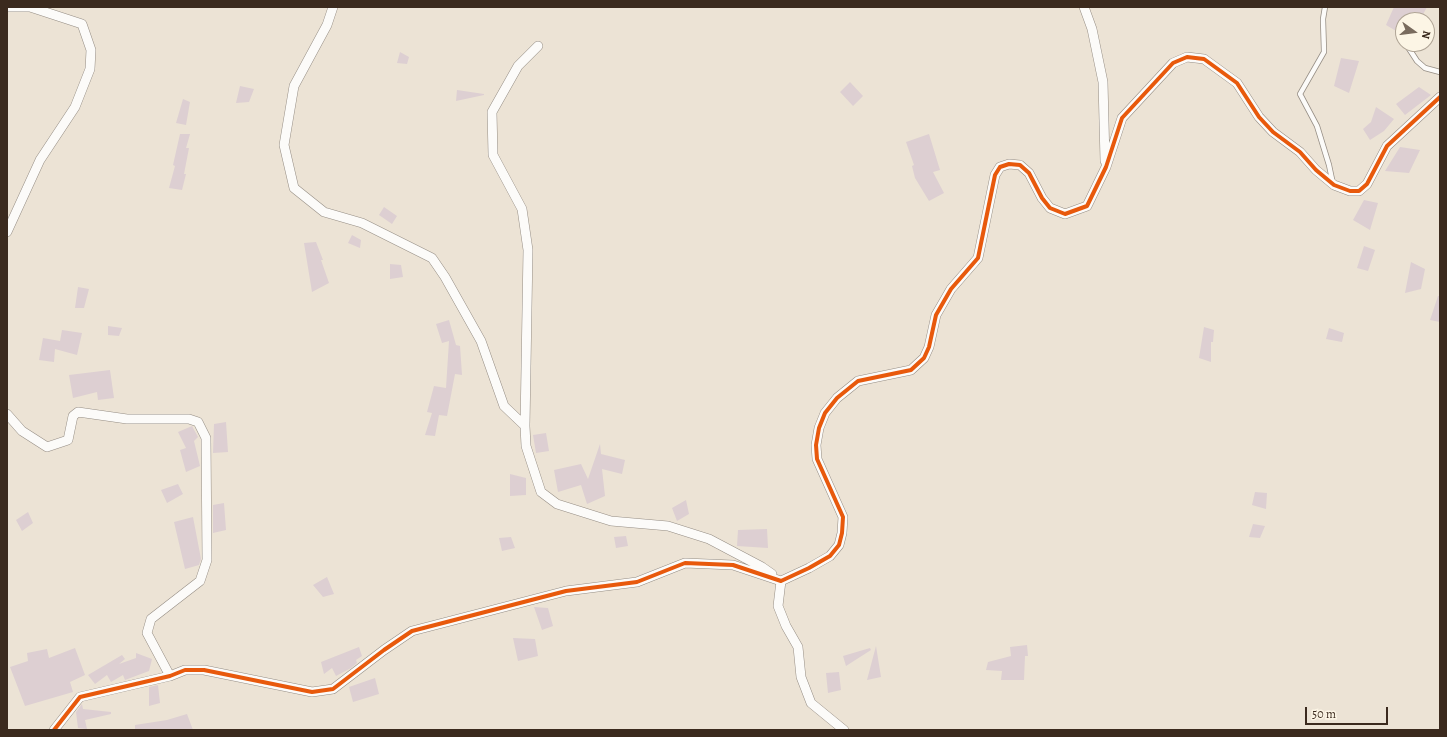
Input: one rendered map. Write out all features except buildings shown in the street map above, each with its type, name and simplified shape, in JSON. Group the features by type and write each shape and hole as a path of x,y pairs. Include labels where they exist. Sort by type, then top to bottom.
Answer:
{"street":[{"path":"7,7 30,7 82,24 91,50 90,69 75,107 40,160 7,232"},
{"path":"333,7 326,25 294,86 284,146 294,188 324,212 362,223 432,258 481,341 504,406 525,426"},
{"path":"1084,7 1092,29 1103,82 1106,167"},
{"path":"538,46 518,66 492,112 493,155 522,209 528,250 525,426 526,446 541,492 557,504 611,521 668,526 709,539 762,568 781,581"},
{"path":"54,730 80,697 170,676 185,670 204,670 312,692 333,689 384,650 412,631 566,590 637,582 685,564 733,565 781,581 830,556 839,545 842,533 843,517 816,459 819,428 825,413 837,398 858,381 911,370 924,358 929,347 936,315 951,289 978,258 995,175 1000,167 1009,164 1020,166 1029,173 1042,198 1050,208 1065,214 1087,206 1106,167 1122,118 1173,63 1187,57 1204,59 1237,83 1259,116 1273,132 1300,152 1316,170 1334,185 1350,191 1359,191 1367,184 1387,146 1440,97"},
{"path":"7,414 22,431 47,447 68,440 73,416 78,412 127,419 189,419 198,422 206,438 208,560 200,581 151,619 147,633 170,676"},
{"path":"781,581 778,606 786,626 798,646 801,677 811,703 844,730"}],"lane":[{"path":"1325,7 1323,20 1324,52 1300,94 1317,126 1330,165 1334,185"},
{"path":"1411,52 1417,62 1425,68 1440,72"}],"cycle path":[{"path":"54,730 80,697 170,676 185,670 204,670 312,692 333,689 384,650 412,631 566,591 637,582 685,563 733,565 781,581 830,556 839,545 842,533 843,517 817,459 816,445 819,428 825,413 837,398 858,381 911,370 924,358 929,347 936,315 951,289 978,258 995,175 1000,167 1009,164 1020,165 1029,173 1042,198 1050,208 1065,214 1087,206 1106,167 1122,118 1173,63 1187,57 1204,59 1237,83 1259,117 1273,132 1300,152 1316,170 1334,185 1350,191 1359,191 1367,184 1387,146 1440,97"}]}
